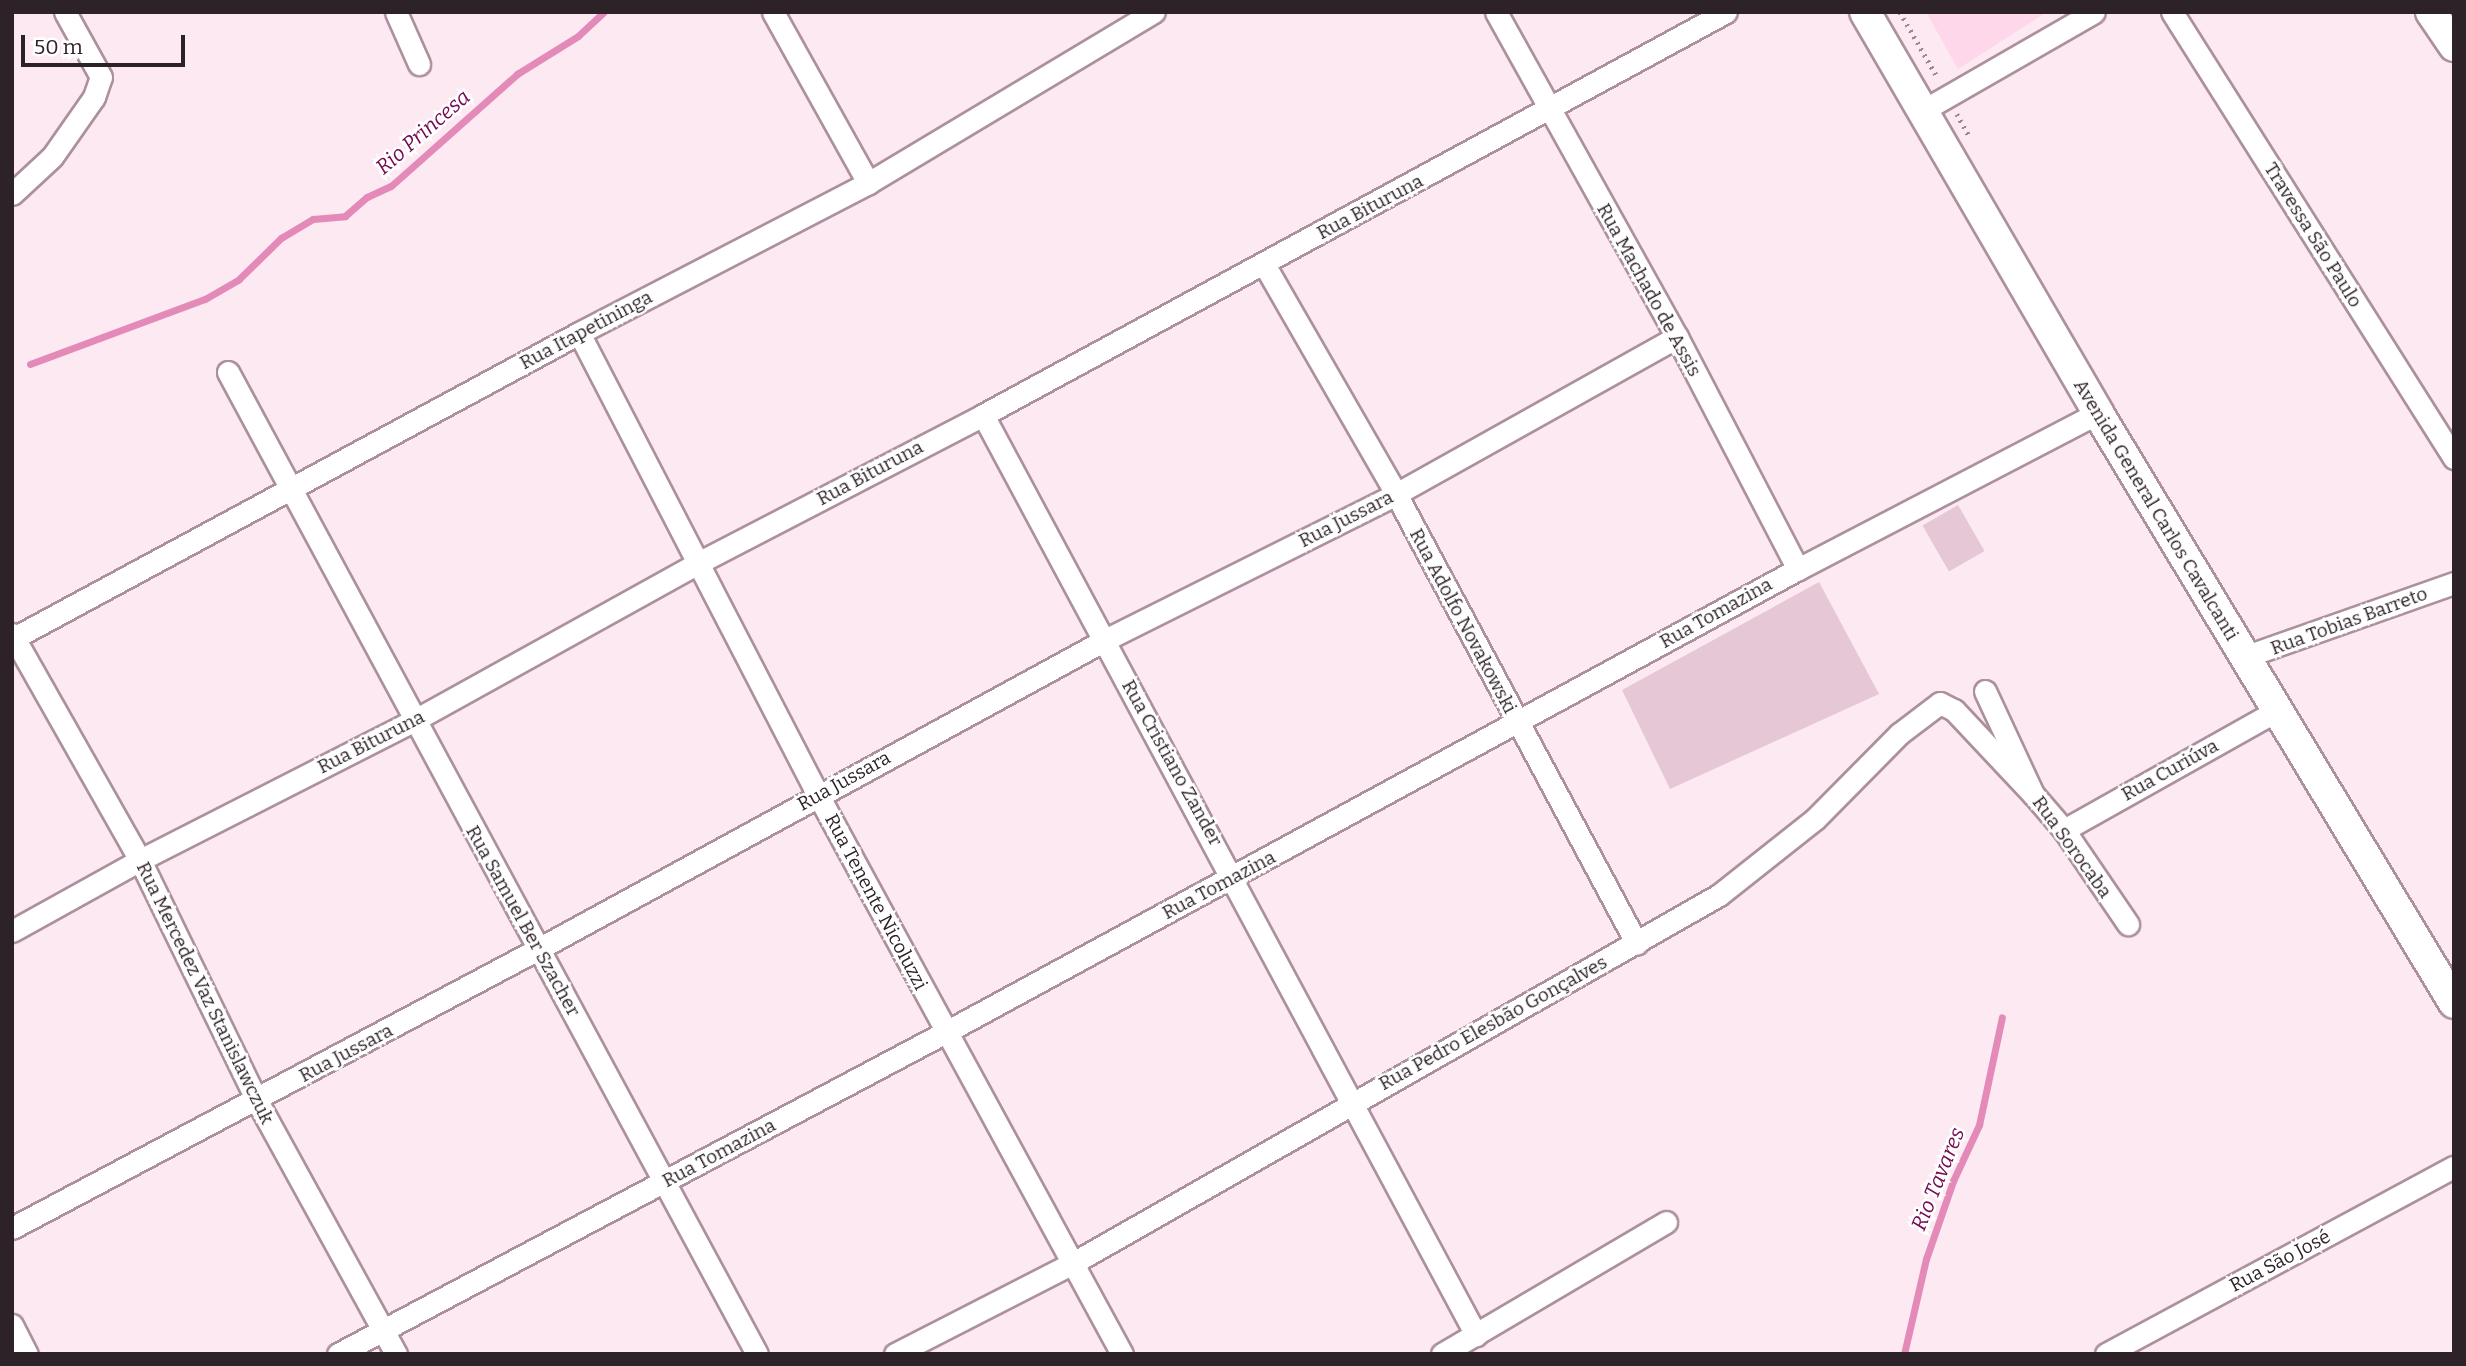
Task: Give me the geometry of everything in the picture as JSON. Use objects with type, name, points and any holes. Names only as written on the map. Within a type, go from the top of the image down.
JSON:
[{"type":"main road","name":"Avenida General Carlos Cavalcanti","points":[[1865,12],[2098,413],[2454,1003]]},
{"type":"main road","points":[[2431,12],[2454,46]]},
{"type":"street","points":[[396,12],[419,64]]},
{"type":"street","points":[[773,12],[869,183]]},
{"type":"street","name":"Rua Itapetininga","points":[[13,637],[579,333],[869,183],[1154,12]]},
{"type":"street","name":"Rua Machado de Assis","points":[[1496,12],[1548,111],[1677,337],[1798,569]]},
{"type":"street","name":"Rua Bituruna","points":[[12,931],[140,860],[413,721],[696,564],[983,415],[1548,111],[1726,12]]},
{"type":"street","points":[[1922,111],[2094,12]]},
{"type":"street","name":"Travessa São Paulo","points":[[2172,12],[2454,458]]},
{"type":"street","points":[[12,194],[52,157],[94,97],[101,77],[74,16]]},
{"type":"street","name":"Rua Adolfo Novakowski","points":[[1264,264],[1396,494],[1637,944]]},
{"type":"street","name":"Rua Tenente Nicoluzzi","points":[[579,333],[696,564],[818,795],[1122,1354]]},
{"type":"street","name":"Rua Jussara","points":[[12,1228],[257,1101],[1104,640],[1396,494],[1677,337]]},
{"type":"street","name":"Rua Samuel Ber Szacher","points":[[228,372],[293,487],[413,721],[540,948],[663,1183],[757,1354]]},
{"type":"street","name":"Rua Tomazina","points":[[338,1354],[946,1032],[1798,569],[2098,413]]},
{"type":"street","name":"Rua Cristiano Zander","points":[[983,415],[1234,877],[1349,1103],[1476,1335]]},
{"type":"street","name":"Rua Tobias Barreto","points":[[2244,657],[2454,583]]},
{"type":"street","name":"Rua Mercedez Vaz Stanislawczuk","points":[[13,637],[140,860],[257,1101],[396,1354]]},
{"type":"street","name":"Rua Sorocaba","points":[[1985,691],[2033,794],[2064,830],[2128,924]]},
{"type":"street","name":"Rua Pedro Elesbão Gonçalves","points":[[895,1354],[1073,1263],[1349,1103],[1637,944],[1719,895],[1815,819],[1899,734],[1940,704],[1954,710],[2033,794]]},
{"type":"street","name":"Rua Curiúva","points":[[2064,830],[2276,711]]},
{"type":"street","name":"Rua São José","points":[[2106,1354],[2454,1167]]},
{"type":"street","points":[[1442,1354],[1666,1222]]},
{"type":"street","points":[[12,1325],[27,1354]]},
{"type":"shaded area","points":[[1926,12],[2047,12],[1958,69]]},
{"type":"building","points":[[1958,505],[1984,551],[1949,571],[1922,526]]},
{"type":"building","points":[[1819,582],[1879,694],[1670,789],[1622,690]]},
{"type":"waterway","name":"Rio Princesa","points":[[30,364],[205,299],[239,279],[281,238],[313,219],[345,216],[367,197],[391,186],[517,74],[578,36],[604,12]]},
{"type":"waterway","name":"Rio Tavares","points":[[1904,1354],[1926,1259],[1953,1181],[1979,1125],[2002,1017]]}]
